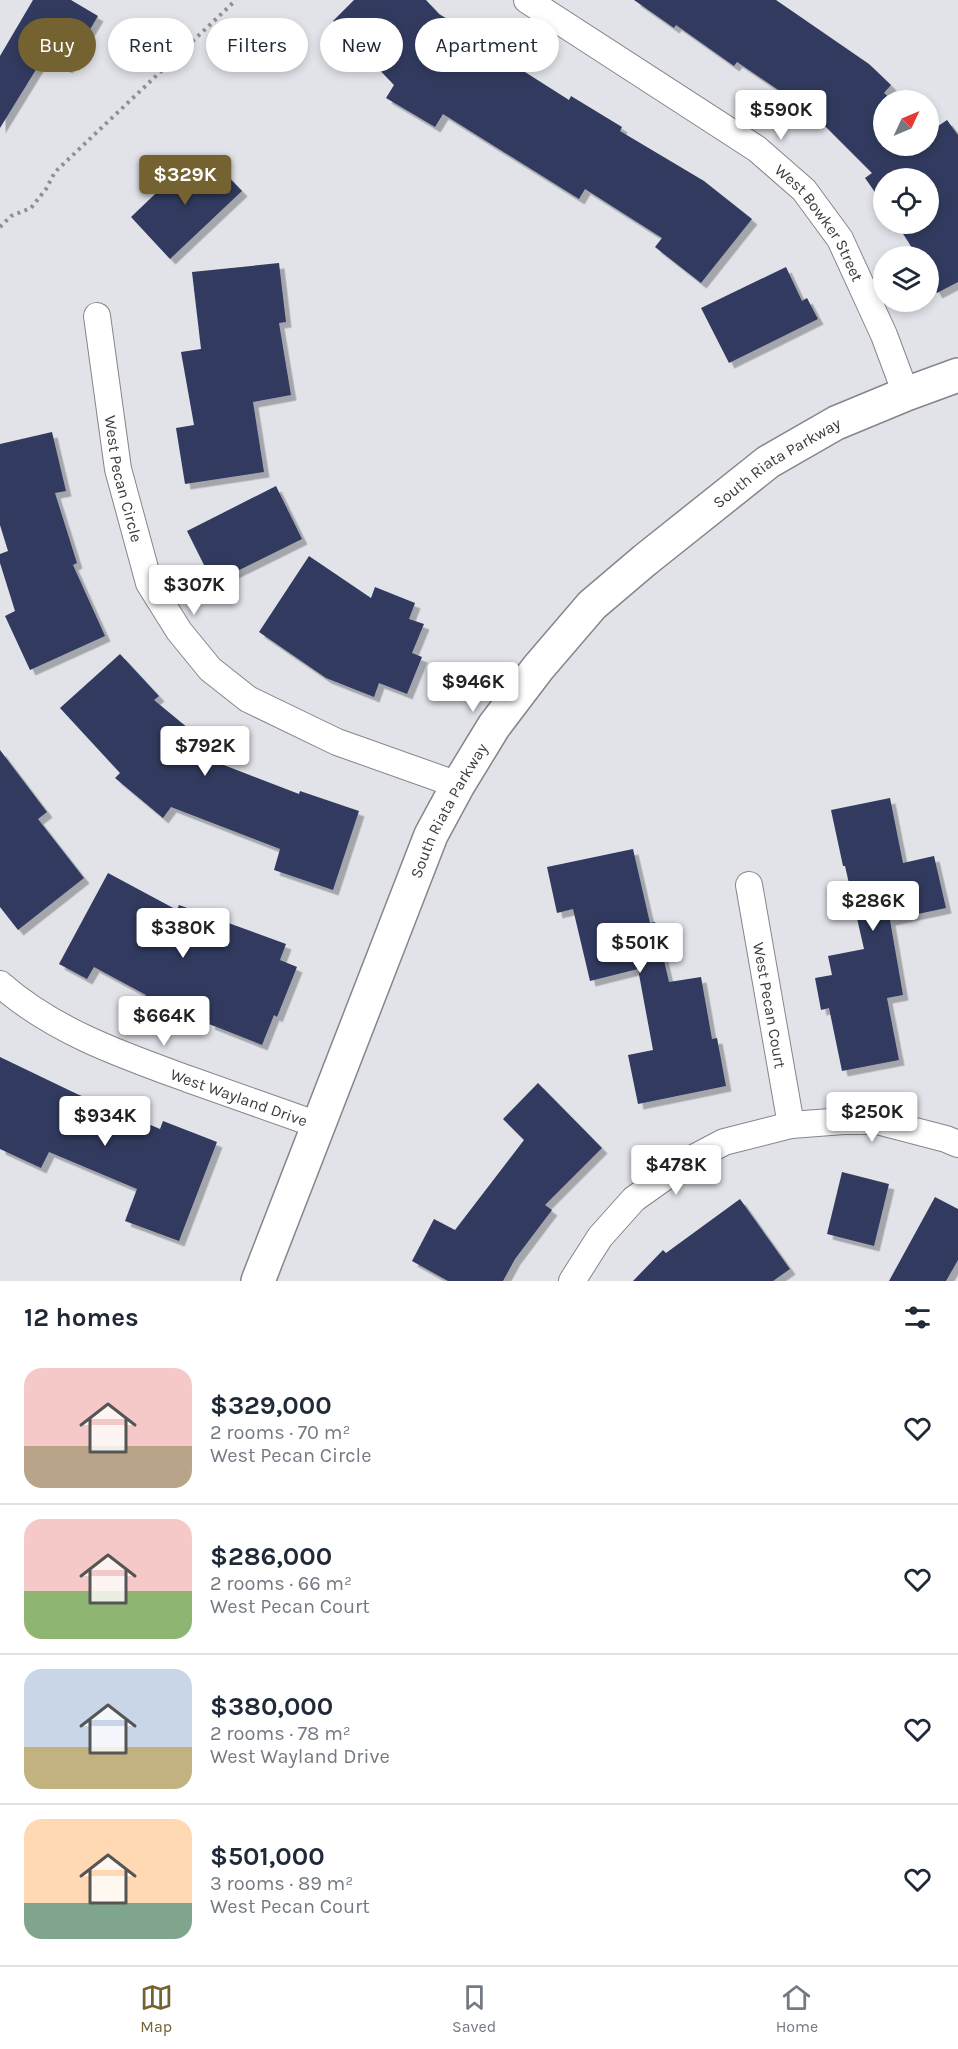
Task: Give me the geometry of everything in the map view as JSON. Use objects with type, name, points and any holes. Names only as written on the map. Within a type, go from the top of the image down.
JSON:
[{"type":"street","name":"West Bowker Street","points":[[527,0],[757,149],[804,190],[840,239],[884,335],[906,394]]},
{"type":"street","name":"West Pecan Circle","points":[[97,316],[118,469],[149,583],[178,631],[210,669],[248,699],[337,742],[458,785]]},
{"type":"street","name":"South Riata Parkway","points":[[258,1281],[431,835],[494,726],[538,668],[592,605],[768,462],[836,423],[958,375]]},
{"type":"street","name":"West Pecan Court","points":[[749,885],[791,1125]]},
{"type":"street","name":"West Wayland Drive","points":[[0,984],[16,998],[80,1037],[126,1057],[318,1125]]},
{"type":"street","points":[[572,1281],[600,1237],[634,1199],[686,1162],[724,1142],[791,1125],[877,1121],[958,1144]]},
{"type":"path","points":[[0,227],[11,216],[31,208],[46,189],[55,172],[236,0]]},
{"type":"building","points":[[33,0],[71,0],[98,16],[96,19],[22,18]]},
{"type":"building","points":[[354,0],[426,0],[446,18],[415,18],[415,72],[525,72],[569,100],[571,96],[622,127],[620,131],[704,181],[752,219],[701,283],[655,247],[662,238],[585,189],[579,199],[443,114],[435,127],[386,98],[394,85],[382,72],[403,72],[403,18],[336,18]]},
{"type":"building","points":[[634,0],[776,0],[869,64],[891,85],[887,90],[873,90],[873,156],[939,156],[939,125],[947,120],[958,135],[958,282],[939,292],[939,246],[911,246],[903,234],[939,234],[939,168],[873,168],[873,189],[865,178],[872,173],[811,112],[737,62],[734,66],[676,25],[674,28]]},
{"type":"building","points":[[18,25],[18,72],[35,72],[0,128],[0,56]]},
{"type":"building","points":[[196,155],[213,174],[219,167],[242,191],[170,259],[131,217]]},
{"type":"building","points":[[279,263],[286,322],[279,323],[291,395],[253,402],[264,472],[185,484],[176,428],[194,425],[181,352],[201,349],[192,272]]},
{"type":"building","points":[[786,267],[802,301],[807,298],[818,319],[729,363],[701,308]]},
{"type":"building","points":[[52,432],[66,491],[55,493],[77,563],[73,565],[105,636],[30,670],[5,616],[15,611],[0,563],[0,554],[8,551],[0,525],[0,444]]},
{"type":"building","points":[[276,486],[302,539],[213,583],[187,531]]},
{"type":"building","points":[[309,556],[371,598],[375,587],[415,603],[409,619],[424,624],[412,653],[422,657],[407,694],[379,683],[374,697],[326,678],[259,632]]},
{"type":"building","points":[[120,654],[159,696],[154,700],[217,752],[211,760],[299,794],[300,791],[359,811],[333,890],[274,870],[280,849],[171,807],[163,818],[115,778],[120,773],[60,708]]},
{"type":"building","points":[[0,750],[47,812],[38,819],[84,878],[18,930],[0,907]]},
{"type":"building","points":[[890,798],[903,863],[934,856],[946,908],[890,920],[903,995],[887,998],[899,1060],[842,1071],[829,1008],[821,1010],[815,978],[832,975],[828,956],[864,949],[831,810]]},
{"type":"building","points":[[633,849],[650,923],[655,922],[669,982],[701,977],[712,1039],[717,1038],[726,1086],[638,1104],[628,1055],[653,1050],[638,969],[590,981],[573,909],[557,913],[547,867]]},
{"type":"building","points":[[108,873],[177,910],[179,905],[286,944],[280,960],[297,967],[277,1017],[274,1015],[262,1045],[209,1024],[210,1021],[145,996],[94,967],[87,979],[59,964]]},
{"type":"building","points":[[0,1057],[77,1094],[160,1129],[163,1121],[217,1142],[179,1241],[125,1221],[137,1189],[49,1152],[41,1168],[0,1149]]},
{"type":"building","points":[[538,1083],[602,1148],[545,1205],[552,1210],[515,1259],[503,1281],[448,1281],[412,1261],[434,1219],[455,1230],[524,1140],[503,1119]]},
{"type":"building","points":[[842,1172],[889,1184],[874,1246],[827,1234]]},
{"type":"building","points":[[935,1197],[958,1209],[958,1260],[946,1281],[889,1281]]},
{"type":"building","points":[[740,1199],[790,1269],[773,1281],[633,1281],[663,1250],[666,1253]]}]
